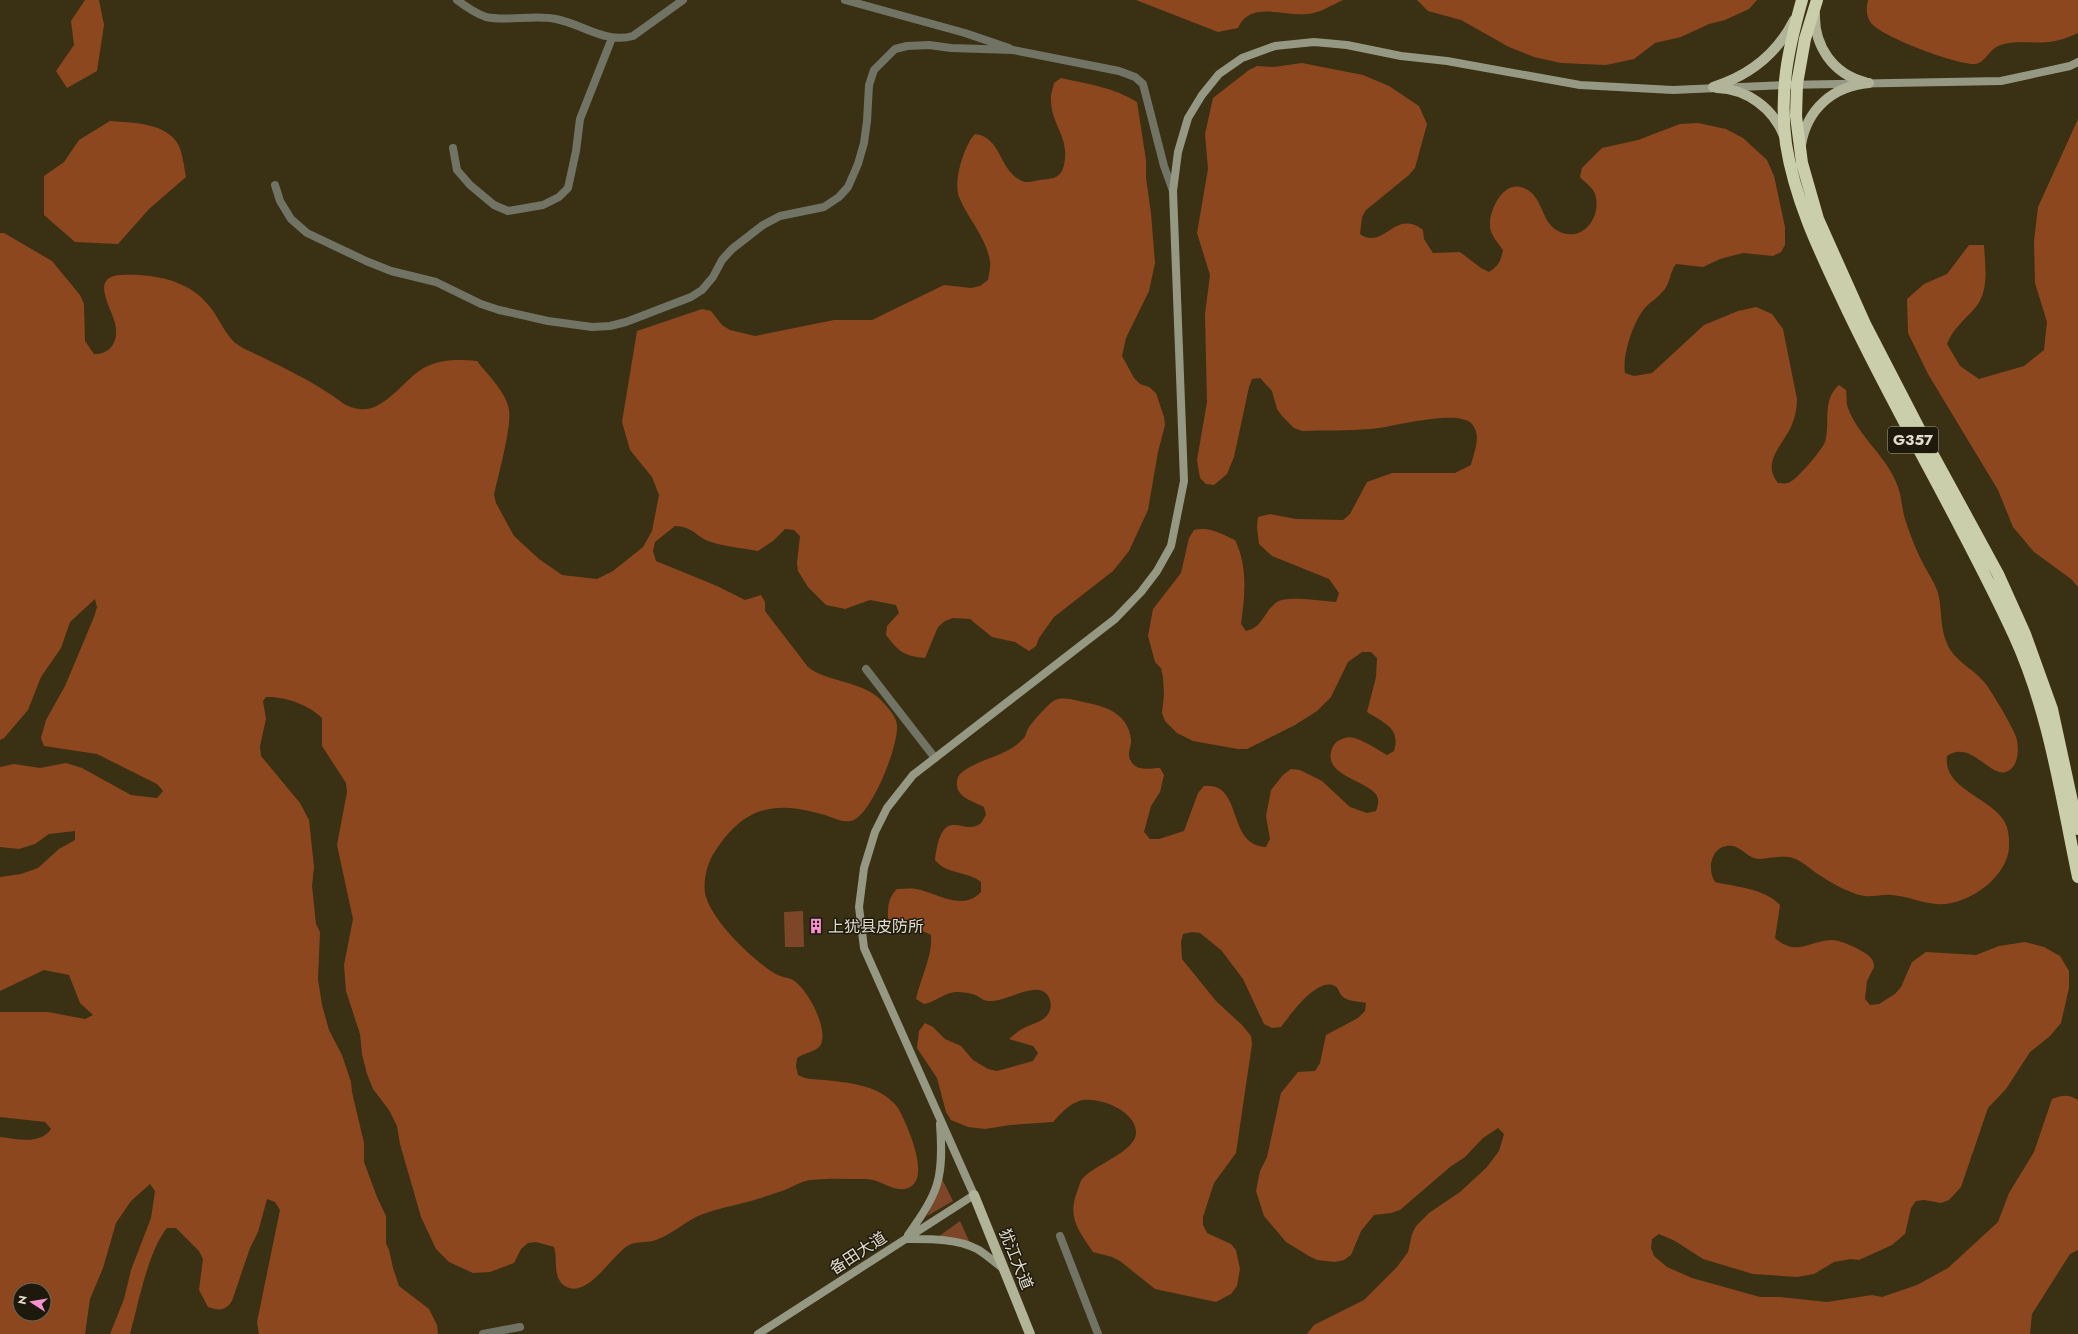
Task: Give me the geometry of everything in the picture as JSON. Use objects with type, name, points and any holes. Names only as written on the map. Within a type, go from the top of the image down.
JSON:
[{"type":"highway","name":"G357","points":[[1802,0],[1792,36],[1783,85],[1786,144],[1808,225],[1856,328],[1987,579],[2015,638],[2042,712],[2078,877]]},
{"type":"highway","name":"G357","points":[[1817,0],[1805,39],[1796,84],[1796,116],[1802,163],[1818,219],[1865,324],[1926,442],[1998,574],[2025,634],[2052,709],[2078,828]]},
{"type":"main road","points":[[1713,87],[1737,78],[1769,55],[1791,26],[1802,0]]},
{"type":"main road","points":[[1817,0],[1815,13],[1816,30],[1825,54],[1844,73],[1869,83]]},
{"type":"main road","points":[[974,1195],[864,948],[859,908],[864,868],[874,832],[887,808],[913,775],[1115,619],[1142,592],[1157,572],[1171,546],[1184,481],[1173,191],[1178,152],[1188,118],[1202,95],[1219,74],[1242,58],[1275,46],[1314,42],[1347,45],[1401,56],[1447,61],[1580,85],[1673,90],[1796,84],[2001,81],[2070,66],[2078,62]]},
{"type":"main road","points":[[1802,163],[1801,145],[1805,128],[1819,105],[1842,89],[1869,83]]},
{"type":"main road","points":[[1713,87],[1738,91],[1760,104],[1777,122],[1786,144]]},
{"type":"main road","points":[[905,1239],[924,1214],[935,1194],[940,1174],[942,1149],[939,1116]]},
{"type":"main road","name":"备田大道","points":[[758,1334],[974,1195]]},
{"type":"main road","name":"犹江大道","points":[[974,1195],[1030,1334]]},
{"type":"main road","points":[[905,1239],[933,1239],[956,1243],[976,1249],[1004,1269]]},
{"type":"street","points":[[457,0],[484,16],[495,18],[547,17],[558,19],[612,38],[624,39],[633,36],[683,0]]},
{"type":"street","points":[[845,0],[965,33],[1013,50],[1119,72],[1135,77],[1143,84],[1164,166],[1173,191]]},
{"type":"street","points":[[453,148],[457,170],[470,185],[494,205],[508,211],[543,205],[559,198],[568,188],[576,151],[580,119],[612,38]]},
{"type":"street","points":[[276,185],[280,201],[290,219],[307,233],[366,261],[391,271],[436,282],[481,304],[499,310],[548,321],[592,327],[610,326],[626,322],[691,297],[706,286],[722,260],[732,249],[763,225],[780,216],[824,207],[839,197],[848,187],[864,143],[867,121],[868,85],[874,70],[895,49],[906,46],[929,45],[951,48],[1013,50]]},
{"type":"street","points":[[866,669],[935,758]]},
{"type":"street","points":[[1060,1236],[1098,1334]]},
{"type":"street","points":[[483,1334],[520,1327]]},
{"type":"shaded area","points":[[85,0],[99,0],[104,25],[97,71],[67,88],[56,71],[74,45],[71,21]]},
{"type":"shaded area","points":[[1136,0],[1343,0],[1308,14],[1259,12],[1251,14],[1244,19],[1238,28],[1218,32]]},
{"type":"shaded area","points":[[1417,0],[1757,0],[1749,9],[1725,20],[1709,24],[1681,37],[1655,43],[1634,59],[1606,65],[1561,63],[1534,57],[1509,47],[1461,20],[1428,11]]},
{"type":"shaded area","points":[[1868,0],[2078,0],[2078,33],[2064,39],[2053,41],[2001,45],[1993,49],[1979,63],[1966,63],[1920,49],[1878,29],[1868,18]]},
{"type":"shaded area","points":[[1302,63],[1363,75],[1389,86],[1419,106],[1427,124],[1415,168],[1409,175],[1366,210],[1362,217],[1360,234],[1368,238],[1376,237],[1397,226],[1405,224],[1413,225],[1423,230],[1424,239],[1433,253],[1460,252],[1481,268],[1489,272],[1499,262],[1503,250],[1490,229],[1490,220],[1494,206],[1502,194],[1508,189],[1514,187],[1520,187],[1528,190],[1538,200],[1547,221],[1558,231],[1566,234],[1581,232],[1592,221],[1596,206],[1594,191],[1580,177],[1582,168],[1602,148],[1638,140],[1680,124],[1698,123],[1726,129],[1743,138],[1767,160],[1774,176],[1785,227],[1785,245],[1781,252],[1773,256],[1743,253],[1720,259],[1703,267],[1676,264],[1672,270],[1665,289],[1644,309],[1636,322],[1629,340],[1625,357],[1625,373],[1634,376],[1652,373],[1704,325],[1738,311],[1756,307],[1772,314],[1783,329],[1797,399],[1796,413],[1792,424],[1775,454],[1772,468],[1773,476],[1778,483],[1788,483],[1797,477],[1808,465],[1825,442],[1827,435],[1828,405],[1833,391],[1839,385],[1846,390],[1847,406],[1853,419],[1888,466],[1898,487],[1910,534],[1920,558],[1938,593],[1944,635],[1949,648],[1958,659],[1979,677],[1991,692],[2015,733],[2018,745],[2018,754],[2014,766],[2004,772],[1997,771],[1974,756],[1965,753],[1956,752],[1947,756],[1948,768],[1953,778],[2001,817],[2007,827],[2009,838],[2008,854],[2003,866],[1995,877],[1974,894],[1961,900],[1948,904],[1936,904],[1898,896],[1870,896],[1856,894],[1834,884],[1800,861],[1793,858],[1781,857],[1756,859],[1733,846],[1720,848],[1716,852],[1711,864],[1712,876],[1715,882],[1758,892],[1773,899],[1780,905],[1775,938],[1783,944],[1796,947],[1835,940],[1852,946],[1868,955],[1874,963],[1874,967],[1867,981],[1865,999],[1870,1005],[1879,1004],[1895,994],[1901,987],[1912,962],[1926,952],[1976,955],[1999,946],[2025,942],[2044,947],[2060,956],[2069,971],[2069,988],[2061,1023],[2050,1036],[2030,1052],[2006,1089],[1988,1108],[1961,1187],[1949,1200],[1941,1203],[1924,1200],[1916,1201],[1911,1208],[1905,1234],[1892,1245],[1859,1260],[1851,1259],[1834,1262],[1814,1274],[1797,1277],[1753,1274],[1703,1259],[1675,1241],[1659,1234],[1652,1239],[1651,1248],[1654,1256],[1667,1267],[1692,1278],[1760,1297],[1780,1297],[1827,1302],[1872,1295],[1882,1297],[1917,1285],[1948,1268],[1998,1222],[2009,1193],[2034,1152],[2052,1099],[2068,1096],[2078,1100],[2078,1250],[2070,1254],[2032,1314],[2030,1334],[1307,1334],[1314,1325],[1364,1300],[1397,1267],[1408,1252],[1412,1234],[1416,1226],[1429,1213],[1460,1192],[1487,1167],[1499,1151],[1504,1134],[1498,1128],[1483,1138],[1465,1157],[1450,1167],[1400,1210],[1391,1213],[1374,1215],[1361,1231],[1351,1255],[1344,1260],[1335,1262],[1317,1260],[1286,1242],[1264,1216],[1256,1191],[1260,1171],[1267,1157],[1281,1093],[1298,1072],[1315,1071],[1320,1063],[1326,1035],[1358,1018],[1365,1011],[1366,1003],[1344,998],[1335,986],[1328,985],[1320,987],[1305,998],[1281,1027],[1272,1028],[1264,1024],[1243,979],[1221,950],[1200,933],[1192,932],[1183,934],[1181,942],[1182,959],[1216,1001],[1242,1025],[1251,1036],[1252,1044],[1236,1153],[1214,1183],[1203,1217],[1203,1225],[1207,1233],[1231,1244],[1236,1250],[1240,1269],[1237,1286],[1231,1294],[1216,1302],[1155,1289],[1120,1261],[1112,1257],[1093,1252],[1079,1231],[1073,1209],[1074,1201],[1082,1179],[1122,1152],[1134,1140],[1136,1134],[1135,1126],[1124,1112],[1096,1100],[1087,1100],[1079,1101],[1071,1105],[1053,1122],[1010,1125],[985,1129],[968,1127],[951,1120],[946,1112],[937,1078],[917,1048],[919,1031],[925,1023],[933,1027],[945,1039],[961,1046],[973,1060],[988,1069],[997,1071],[1033,1061],[1038,1053],[1033,1046],[1009,1039],[1020,1030],[1046,1017],[1051,1005],[1049,997],[1043,991],[1034,990],[995,1001],[985,1000],[971,994],[961,992],[953,992],[924,1004],[916,999],[930,951],[931,935],[921,930],[888,921],[891,896],[897,889],[916,889],[950,900],[966,901],[974,898],[981,892],[981,882],[970,876],[951,871],[940,865],[935,860],[938,842],[943,831],[948,826],[974,826],[981,823],[986,815],[984,807],[966,798],[959,791],[957,782],[959,775],[972,766],[1011,749],[1024,738],[1033,722],[1052,702],[1063,698],[1072,699],[1110,710],[1121,718],[1126,724],[1131,739],[1129,758],[1134,765],[1139,768],[1146,769],[1160,768],[1164,775],[1160,792],[1151,806],[1144,832],[1150,839],[1159,839],[1184,831],[1198,793],[1204,786],[1217,787],[1225,794],[1231,803],[1239,826],[1245,836],[1253,844],[1266,847],[1270,839],[1266,816],[1271,790],[1283,775],[1291,769],[1300,770],[1322,781],[1350,807],[1367,813],[1376,811],[1378,804],[1377,795],[1369,788],[1340,772],[1331,760],[1331,752],[1334,745],[1340,740],[1350,737],[1360,740],[1387,755],[1394,751],[1396,743],[1393,731],[1385,723],[1367,712],[1376,677],[1377,658],[1371,652],[1362,652],[1348,662],[1331,697],[1317,711],[1295,725],[1247,749],[1238,749],[1193,741],[1177,733],[1165,721],[1162,713],[1164,695],[1163,677],[1161,668],[1155,662],[1148,636],[1153,609],[1181,573],[1189,538],[1194,530],[1210,530],[1235,540],[1244,571],[1244,602],[1241,624],[1246,631],[1252,629],[1260,623],[1277,602],[1282,600],[1297,599],[1336,602],[1339,593],[1329,579],[1272,556],[1259,544],[1257,527],[1258,517],[1270,514],[1296,519],[1343,520],[1350,514],[1367,482],[1392,473],[1455,473],[1471,465],[1477,439],[1475,429],[1472,424],[1464,420],[1439,418],[1370,429],[1302,431],[1294,428],[1282,416],[1277,409],[1272,391],[1260,378],[1252,379],[1249,387],[1234,457],[1227,474],[1214,485],[1206,484],[1200,478],[1197,460],[1207,402],[1205,314],[1210,275],[1197,233],[1208,169],[1205,134],[1213,98],[1249,70],[1257,66],[1274,67]]},
{"type":"shaded area","points":[[1061,78],[1110,89],[1137,102],[1146,160],[1146,178],[1151,213],[1155,263],[1149,291],[1126,338],[1122,356],[1134,378],[1140,384],[1149,387],[1156,393],[1164,417],[1165,425],[1158,452],[1148,510],[1129,551],[1113,571],[1054,617],[1039,638],[1036,646],[1029,651],[1015,642],[992,637],[970,619],[953,618],[945,621],[938,627],[925,658],[912,656],[902,652],[886,635],[887,626],[899,613],[896,605],[870,600],[845,609],[826,605],[808,587],[798,571],[797,563],[800,536],[794,530],[785,529],[773,541],[758,551],[717,544],[701,538],[687,528],[675,526],[655,542],[653,551],[656,561],[717,586],[745,600],[761,595],[765,602],[765,611],[808,667],[824,676],[865,689],[887,706],[896,721],[896,738],[883,778],[869,804],[861,814],[854,820],[847,821],[807,810],[775,808],[749,816],[725,837],[711,857],[707,868],[705,892],[710,907],[725,929],[735,940],[765,967],[776,974],[793,980],[799,984],[816,1010],[820,1020],[822,1039],[818,1048],[797,1058],[796,1066],[798,1075],[808,1079],[863,1086],[877,1091],[893,1102],[902,1115],[915,1149],[918,1161],[916,1181],[910,1187],[905,1189],[894,1188],[877,1181],[866,1179],[824,1179],[803,1182],[785,1190],[696,1217],[656,1240],[629,1245],[622,1250],[591,1282],[574,1289],[565,1286],[558,1278],[554,1247],[536,1242],[528,1243],[521,1249],[514,1263],[490,1272],[473,1273],[449,1262],[436,1249],[421,1217],[400,1144],[397,1126],[389,1110],[373,1089],[367,1074],[362,1054],[360,1034],[346,991],[344,965],[353,919],[337,845],[347,792],[346,783],[322,746],[322,718],[304,705],[296,702],[281,698],[266,697],[263,701],[266,719],[260,746],[261,756],[300,803],[309,820],[314,867],[312,886],[316,924],[320,932],[318,979],[322,1005],[329,1030],[342,1055],[351,1082],[364,1143],[364,1162],[386,1216],[386,1243],[399,1286],[429,1309],[437,1325],[438,1334],[259,1334],[257,1322],[280,1210],[275,1202],[267,1199],[258,1232],[250,1248],[232,1301],[227,1307],[215,1309],[208,1307],[199,1290],[203,1259],[199,1251],[176,1228],[167,1228],[154,1250],[149,1264],[130,1334],[110,1334],[124,1299],[131,1270],[151,1218],[155,1191],[150,1184],[131,1201],[116,1223],[103,1268],[90,1299],[85,1334],[0,1334],[0,1137],[21,1140],[35,1139],[46,1134],[51,1129],[45,1122],[0,1117],[0,1012],[48,1012],[85,1019],[93,1015],[80,1003],[69,975],[44,970],[0,991],[0,877],[21,874],[38,868],[59,849],[75,840],[75,831],[49,834],[35,844],[19,849],[0,847],[0,767],[14,764],[40,768],[66,763],[82,768],[131,795],[157,798],[163,791],[157,784],[97,754],[44,746],[41,738],[46,720],[65,686],[94,617],[97,607],[95,599],[70,622],[61,648],[41,677],[28,710],[4,738],[0,740],[0,233],[4,233],[52,261],[80,295],[84,304],[85,341],[94,354],[105,352],[110,349],[116,335],[115,323],[105,294],[104,287],[106,281],[111,277],[120,275],[145,275],[170,280],[192,290],[210,307],[227,334],[234,342],[244,349],[306,379],[351,407],[368,409],[384,402],[419,371],[432,364],[454,360],[477,361],[501,390],[509,410],[507,439],[494,495],[496,503],[514,536],[539,559],[562,575],[597,579],[613,571],[643,547],[652,531],[659,495],[652,477],[630,450],[622,422],[637,331],[702,309],[711,311],[722,325],[730,330],[755,336],[834,320],[872,320],[944,285],[971,288],[980,286],[988,280],[990,261],[985,244],[959,197],[957,182],[967,146],[975,134],[984,136],[995,147],[1013,175],[1025,182],[1053,178],[1057,176],[1063,169],[1065,147],[1054,118],[1051,96],[1054,83]]},
{"type":"shaded area","points":[[2078,119],[2078,587],[2071,579],[2034,552],[2013,527],[1998,490],[1928,374],[1908,333],[1907,299],[1924,284],[1947,274],[1969,245],[1984,245],[1986,276],[1984,291],[1978,304],[1961,322],[1950,337],[1947,344],[1960,366],[1979,379],[2024,366],[2044,350],[2047,322],[2035,283],[2034,241],[2038,207]]},
{"type":"shaded area","points":[[110,121],[137,123],[165,131],[172,137],[180,148],[186,177],[149,209],[118,244],[75,242],[44,215],[44,176],[64,162],[79,140]]},
{"type":"shaded area","points":[[803,911],[804,947],[785,947],[784,912]]},
{"type":"shaded area","points":[[942,1179],[953,1201],[927,1216],[936,1197]]},
{"type":"shaded area","points":[[960,1221],[970,1243],[938,1237]]},
{"type":"place","name":"上犹县皮防所","points":[[816,926]]}]
